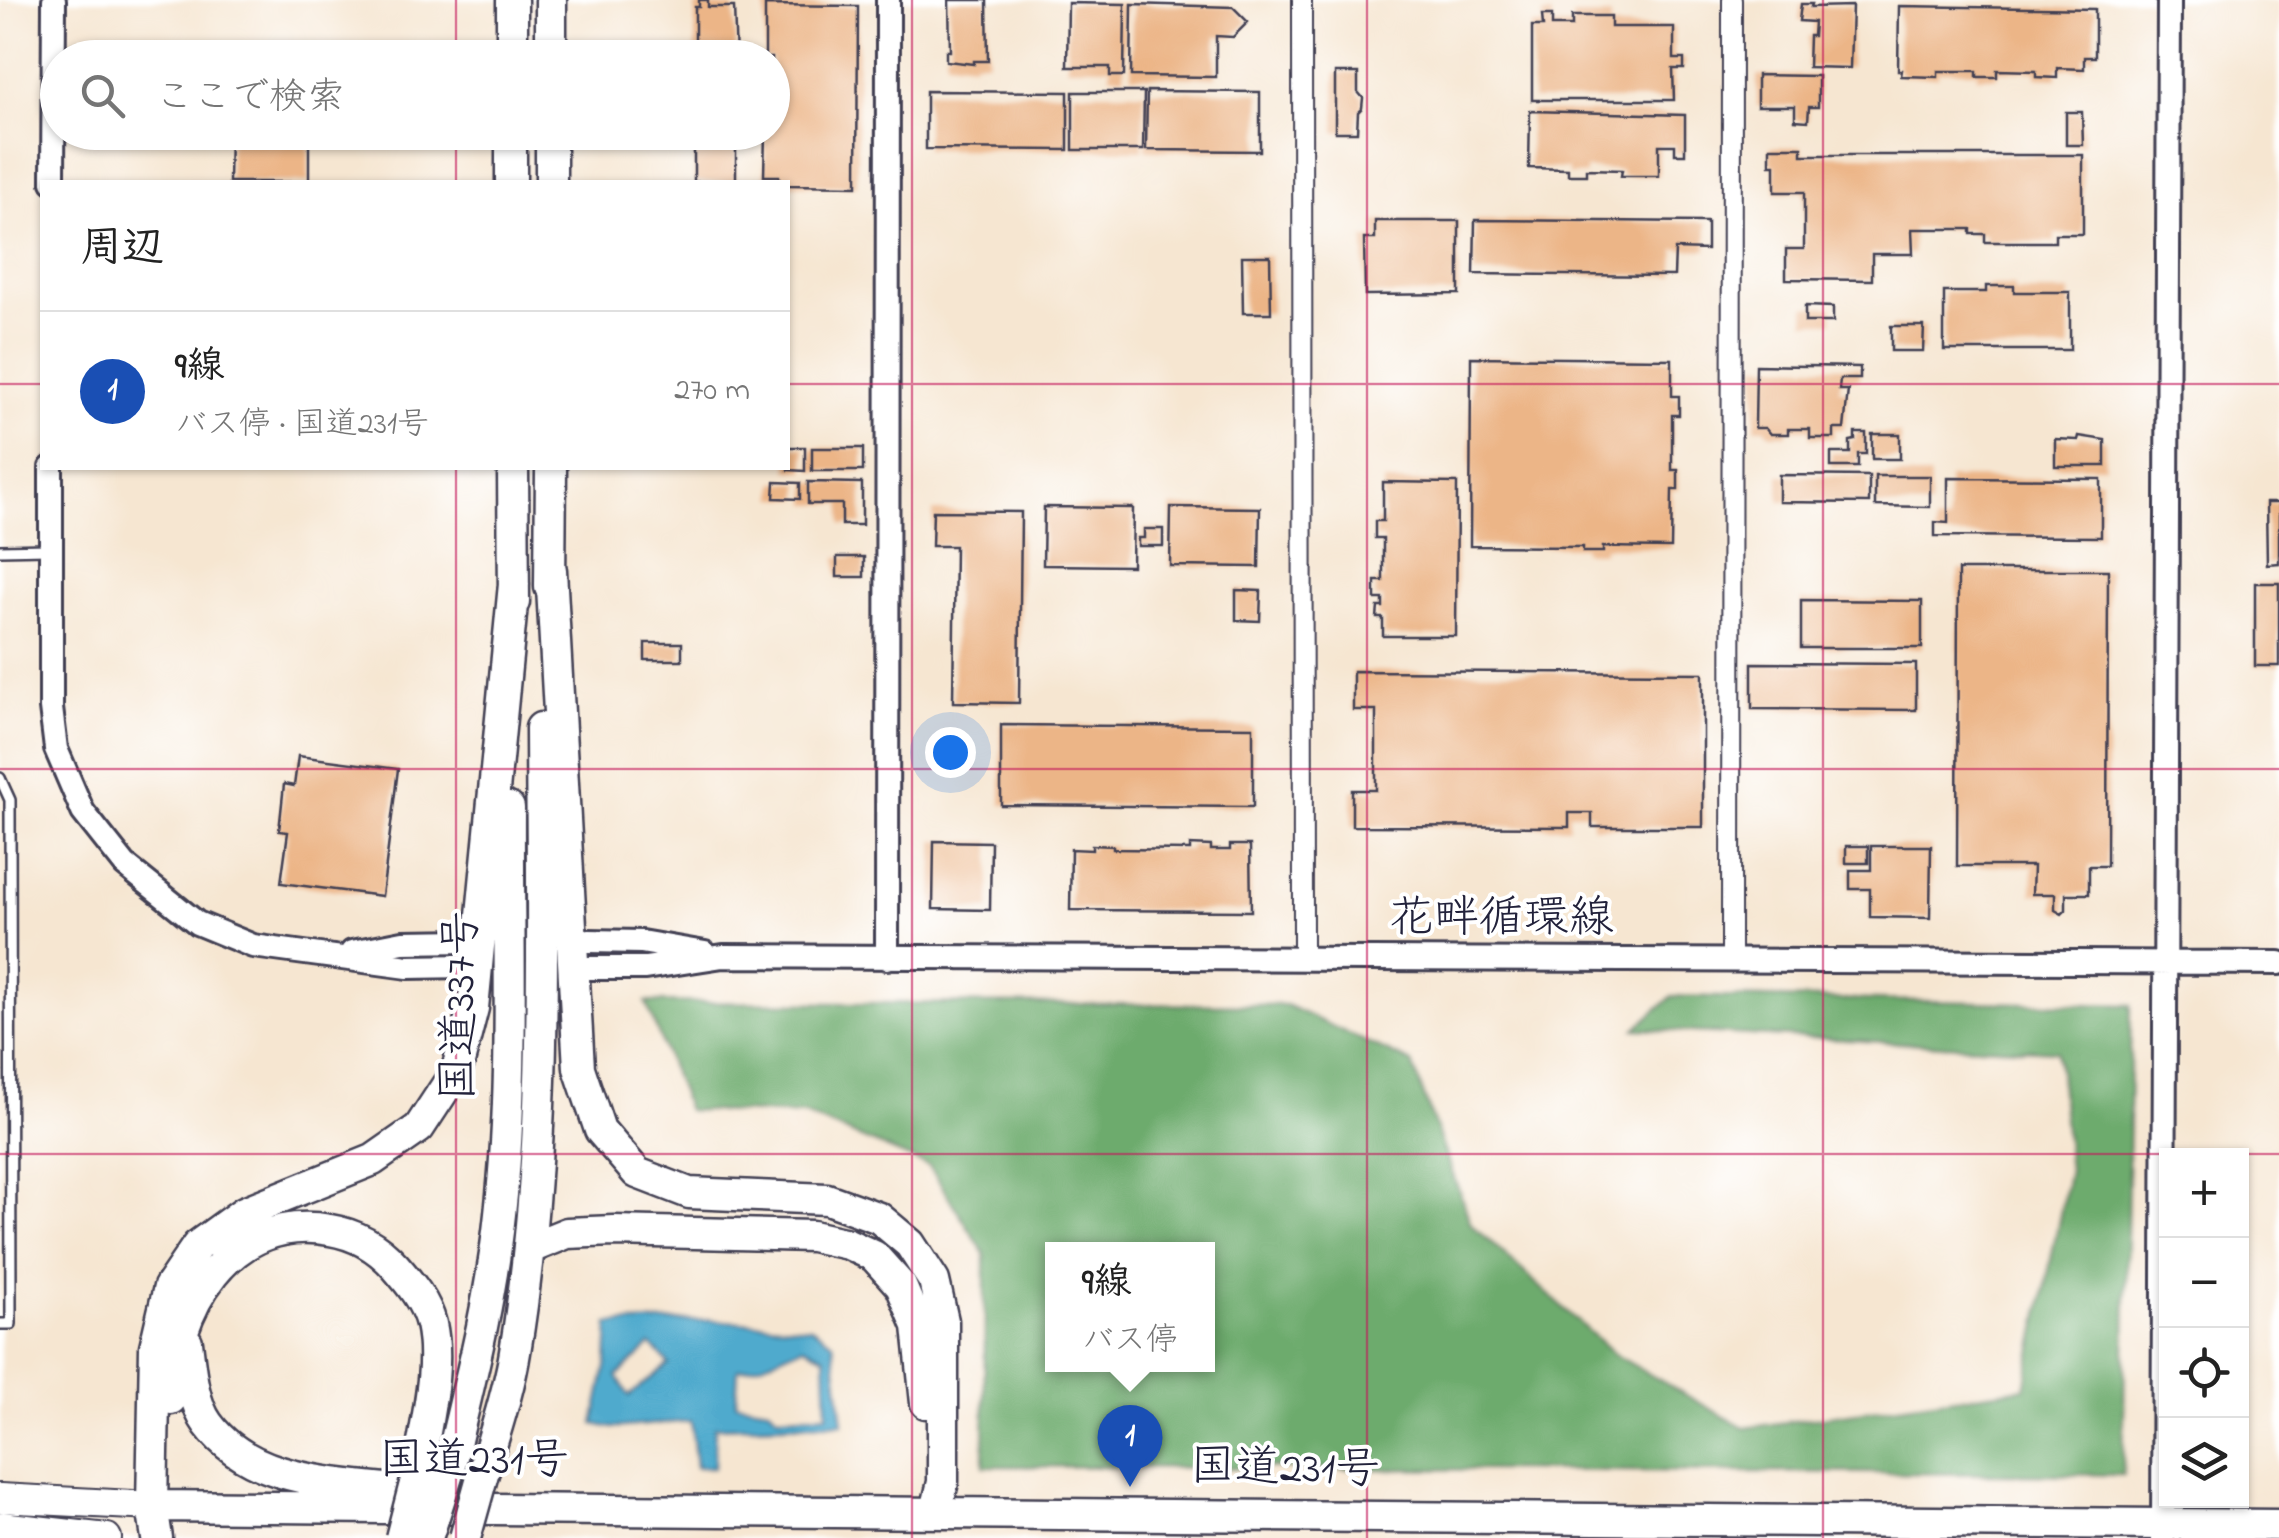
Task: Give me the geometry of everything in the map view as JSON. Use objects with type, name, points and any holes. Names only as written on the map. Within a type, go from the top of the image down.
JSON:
[{"type":"highway","points":[[512,0],[512,40]]},
{"type":"highway","points":[[551,0],[551,40]]},
{"type":"highway","points":[[511,150],[511,180]]},
{"type":"highway","points":[[551,150],[551,180]]},
{"type":"highway","name":"国道337号","points":[[428,1538],[450,1470],[482,1330],[501,1213],[508,1072],[513,470]]},
{"type":"highway","name":"国道337号","points":[[465,1538],[515,1356],[538,1181],[542,1073],[541,703],[551,570],[551,470]]},
{"type":"highway","points":[[551,570],[579,1068],[600,1130],[637,1173],[654,1180],[690,1192],[828,1199],[879,1218],[910,1244],[934,1281],[943,1322],[943,1482],[939,1524]]},
{"type":"highway","points":[[161,1506],[154,1347],[169,1288],[197,1246],[244,1212],[373,1160],[419,1128],[457,1070],[473,1008],[514,584]]},
{"type":"highway","points":[[158,1538],[172,1372],[185,1319],[224,1260],[264,1236],[307,1226],[346,1233],[383,1252],[413,1287],[431,1322],[433,1362],[419,1468],[401,1538]]},
{"type":"highway","points":[[530,1248],[567,1233],[719,1232],[812,1236],[848,1244],[874,1256],[900,1286],[918,1326],[929,1484],[939,1524]]},
{"type":"highway","points":[[185,1319],[190,1372],[206,1423],[233,1449],[265,1470],[525,1508]]},
{"type":"highway","name":"国道231号","points":[[161,1506],[525,1508],[939,1524],[2163,1531],[2279,1524]]},
{"type":"main road","points":[[0,1498],[161,1506]]},
{"type":"main road","points":[[0,1526],[107,1538]]},
{"type":"street","points":[[54,0],[54,40]]},
{"type":"street","points":[[886,958],[888,0]]},
{"type":"street","points":[[1302,0],[1303,959]]},
{"type":"street","points":[[1732,0],[1732,961]]},
{"type":"street","points":[[2163,1531],[2169,0]]},
{"type":"street","points":[[53,150],[53,180]]},
{"type":"street","points":[[51,470],[50,708],[56,749],[83,812],[125,866],[197,923],[253,946],[408,967],[466,966]]},
{"type":"street","points":[[328,956],[403,942],[468,941]]},
{"type":"street","name":"花畔循環線","points":[[589,941],[641,942],[724,956],[2279,963]]},
{"type":"street","name":"花畔循環線","points":[[588,968],[645,968],[724,956]]},
{"type":"lane","points":[[0,550],[50,549]]},
{"type":"lane","points":[[0,778],[10,800],[11,1110],[11,1324],[0,1324]]},
{"type":"green space","points":[[1672,996],[2131,1005],[2123,1475],[984,1466],[985,1254],[929,1166],[805,1115],[687,1110],[646,1002],[1286,1005],[1412,1063],[1471,1224],[1614,1354],[1744,1428],[2025,1388],[2069,1170],[2057,1051],[1635,1029]]},
{"type":"water","points":[[710,1320],[811,1327],[833,1342],[843,1423],[715,1427],[714,1467],[696,1467],[691,1421],[613,1428],[594,1424],[607,1362],[609,1324]],"holes":[[[651,1345],[669,1364],[629,1396],[617,1376]],[[804,1346],[825,1356],[827,1414],[778,1416],[769,1408],[736,1403],[738,1369],[765,1363]]]},
{"type":"building","points":[[699,0],[708,0],[708,7],[734,7],[735,40],[695,40],[695,7],[699,7]]},
{"type":"building","points":[[949,0],[987,0],[988,61],[946,61],[946,51],[950,51]]},
{"type":"building","points":[[1068,3],[1125,4],[1124,76],[1110,76],[1110,67],[1067,67]]},
{"type":"building","points":[[1132,4],[1233,7],[1248,22],[1233,37],[1216,36],[1216,77],[1131,76]]},
{"type":"building","points":[[1801,4],[1852,6],[1850,68],[1808,67],[1809,36],[1813,36],[1814,22],[1799,21]]},
{"type":"building","points":[[765,5],[858,6],[857,186],[790,185],[790,180],[779,180],[779,176],[764,176],[765,150],[790,150],[790,40],[765,40]]},
{"type":"building","points":[[1899,6],[2095,9],[2095,57],[2084,57],[2084,69],[2057,68],[2057,78],[2036,77],[2036,71],[1997,70],[1997,77],[1977,77],[1977,71],[1938,71],[1938,77],[1901,76]]},
{"type":"building","points":[[1542,15],[1552,15],[1552,26],[1572,26],[1572,16],[1611,16],[1611,27],[1674,27],[1674,59],[1684,59],[1684,69],[1673,69],[1674,100],[1532,100],[1532,26],[1543,26]]},
{"type":"building","points":[[1335,73],[1358,73],[1358,92],[1363,98],[1357,132],[1335,132]]},
{"type":"building","points":[[1757,75],[1818,76],[1818,107],[1809,107],[1808,121],[1795,120],[1795,106],[1757,106]]},
{"type":"building","points":[[926,91],[1068,92],[1068,150],[926,149]]},
{"type":"building","points":[[1147,91],[1260,92],[1260,151],[1146,150]]},
{"type":"building","points":[[1073,92],[1144,92],[1143,150],[1073,150]]},
{"type":"building","points":[[1530,111],[1685,115],[1685,154],[1675,154],[1675,145],[1659,145],[1659,176],[1621,176],[1622,170],[1586,169],[1586,175],[1568,175],[1568,169],[1529,168]]},
{"type":"building","points":[[2066,112],[2082,112],[2083,145],[2066,145]]},
{"type":"building","points":[[1770,147],[1802,147],[1802,155],[2083,155],[2083,234],[2055,234],[2055,242],[1985,242],[1985,234],[1971,234],[1971,229],[1912,229],[1913,254],[1872,254],[1872,280],[1786,279],[1786,249],[1804,249],[1804,192],[1775,192]]},
{"type":"building","points":[[230,150],[309,150],[309,180],[229,180]]},
{"type":"building","points":[[694,150],[736,150],[736,180],[694,180]]},
{"type":"building","points":[[1475,220],[1707,222],[1707,250],[1675,249],[1674,276],[1474,274]]},
{"type":"building","points":[[1375,221],[1459,221],[1459,294],[1365,295],[1364,239],[1375,239]]},
{"type":"building","points":[[1242,256],[1270,256],[1271,313],[1243,313]]},
{"type":"building","points":[[1986,286],[2014,286],[2014,292],[2070,292],[2070,350],[1944,350],[1944,292],[1986,292]]},
{"type":"building","points":[[1805,306],[1833,307],[1833,322],[1805,322]]},
{"type":"building","points":[[1891,326],[1924,326],[1923,351],[1891,351]]},
{"type":"building","points":[[1471,357],[1672,359],[1672,396],[1679,396],[1679,415],[1672,415],[1672,470],[1678,470],[1678,490],[1672,490],[1671,548],[1603,547],[1603,552],[1583,552],[1583,547],[1470,546]]},
{"type":"building","points":[[1756,365],[1860,367],[1860,379],[1840,379],[1839,390],[1848,390],[1844,429],[1834,429],[1834,438],[1810,438],[1810,429],[1770,434],[1765,428],[1755,428]]},
{"type":"building","points":[[1855,433],[1866,433],[1866,454],[1858,454],[1858,467],[1831,467],[1831,453],[1850,453]]},
{"type":"building","points":[[1872,434],[1900,434],[1900,459],[1872,459]]},
{"type":"building","points":[[2079,436],[2105,440],[2105,466],[2055,466],[2055,439],[2078,440]]},
{"type":"building","points":[[790,447],[805,447],[805,471],[788,470]]},
{"type":"building","points":[[812,448],[863,448],[863,471],[812,471]]},
{"type":"building","points":[[1779,475],[1869,476],[1869,503],[1779,502]]},
{"type":"building","points":[[1875,476],[1930,476],[1930,507],[1875,506]]},
{"type":"building","points":[[1948,478],[2101,479],[2101,537],[1935,536],[1935,522],[1948,523]]},
{"type":"building","points":[[775,482],[800,483],[800,499],[774,498]]},
{"type":"building","points":[[808,482],[862,483],[862,525],[842,525],[842,504],[808,504]]},
{"type":"building","points":[[1383,482],[1457,483],[1456,636],[1383,636],[1383,618],[1377,618],[1383,599],[1375,599],[1375,581],[1383,581],[1383,538],[1375,538],[1375,521],[1383,521]]},
{"type":"building","points":[[2266,503],[2279,503],[2279,563],[2267,564]]},
{"type":"building","points":[[1044,507],[1133,508],[1132,566],[1043,565]]},
{"type":"building","points":[[1171,507],[1260,508],[1259,567],[1170,566]]},
{"type":"building","points":[[933,511],[1021,512],[1019,703],[953,702],[955,546],[932,546]]},
{"type":"building","points":[[1144,529],[1163,529],[1163,546],[1138,546]]},
{"type":"building","points":[[837,557],[864,557],[864,577],[837,577]]},
{"type":"building","points":[[1958,570],[2108,570],[2107,866],[2089,866],[2089,894],[2066,894],[2066,910],[2062,914],[2055,910],[2055,894],[2032,894],[2033,866],[1957,866]]},
{"type":"building","points":[[2255,583],[2279,583],[2279,666],[2255,666]]},
{"type":"building","points":[[1236,590],[1261,591],[1260,621],[1236,620]]},
{"type":"building","points":[[1801,600],[1922,601],[1922,648],[1801,648]]},
{"type":"building","points":[[645,643],[682,643],[682,660],[645,660]]},
{"type":"building","points":[[1752,663],[1916,664],[1916,710],[1752,709]]},
{"type":"building","points":[[1353,671],[1703,673],[1703,827],[1592,827],[1592,813],[1569,813],[1569,827],[1352,826],[1352,790],[1376,790],[1376,710],[1353,710]]},
{"type":"building","points":[[1001,725],[1253,727],[1253,807],[1001,805]]},
{"type":"building","points":[[298,756],[398,769],[382,896],[281,883],[288,832],[279,831],[284,784],[294,786]]},
{"type":"building","points":[[934,841],[991,842],[990,910],[933,909]]},
{"type":"building","points":[[1092,845],[1190,850],[1190,845],[1230,850],[1230,845],[1250,845],[1251,911],[1070,910],[1071,849],[1092,850]]},
{"type":"building","points":[[1846,846],[1868,846],[1868,863],[1846,863]]},
{"type":"building","points":[[1871,846],[1931,846],[1930,918],[1870,917],[1870,889],[1850,889],[1850,870],[1871,870]]},
{"type":"place","name":"9線","points":[[1130,1487]]}]
